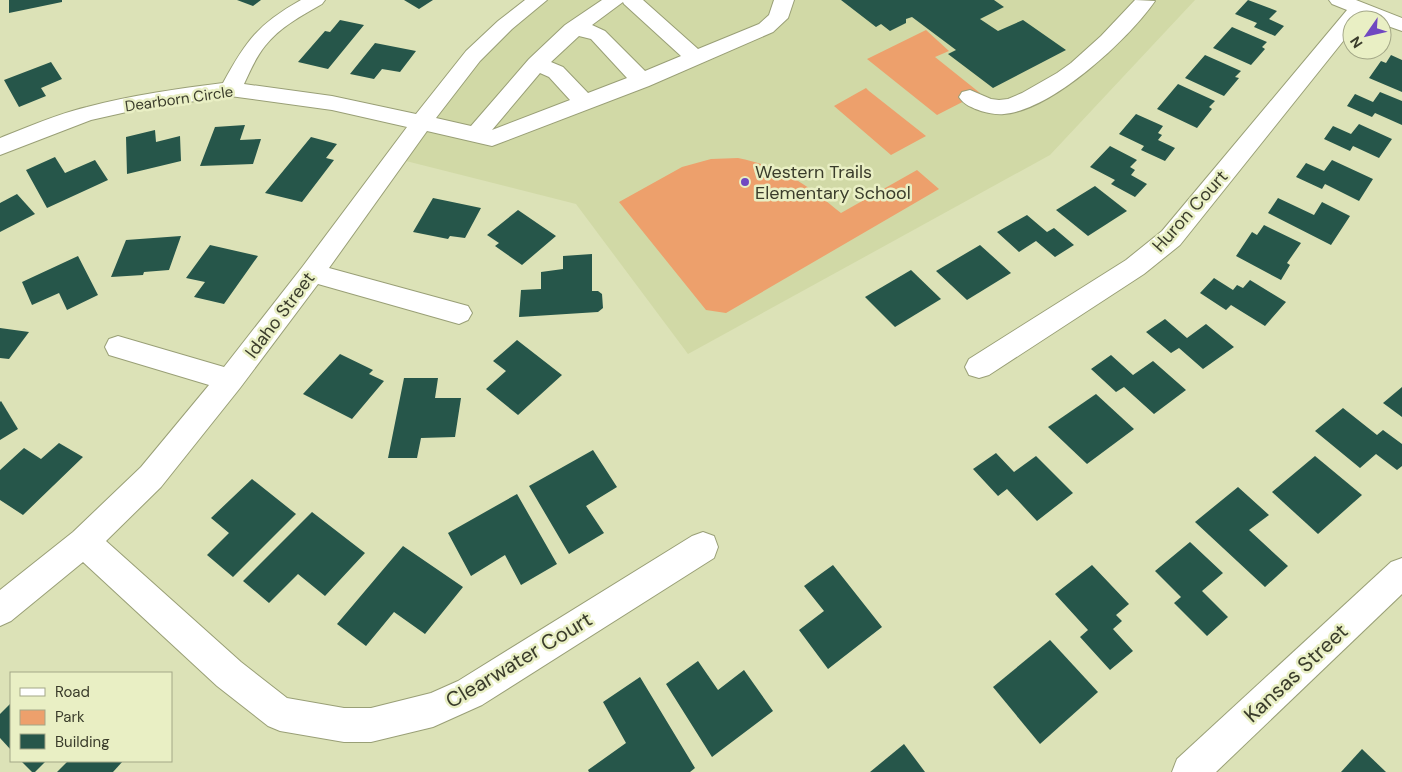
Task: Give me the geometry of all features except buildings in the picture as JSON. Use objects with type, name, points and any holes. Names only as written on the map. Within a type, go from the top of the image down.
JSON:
[{"type":"street","points":[[230,89],[257,42],[280,21],[314,0]]},
{"type":"street","name":"Idaho Street","points":[[0,610],[84,542],[151,477],[230,380],[312,273],[422,122],[473,56],[505,25],[537,0]]},
{"type":"street","points":[[474,135],[536,64],[572,29],[615,0]]},
{"type":"street","points":[[631,0],[696,58]]},
{"type":"street","name":"Dearborn Circle","points":[[0,147],[87,114],[140,102],[230,89],[332,103],[492,138],[642,81],[766,28],[778,18],[784,0]]},
{"type":"street","points":[[970,98],[989,106],[1000,108],[1032,97],[1068,76],[1081,65],[1112,36],[1145,0]]},
{"type":"street","points":[[1349,4],[1402,25]]},
{"type":"street","name":"Huron Court","points":[[979,368],[1136,267],[1161,248],[1184,223],[1349,4]]},
{"type":"street","points":[[572,29],[589,30],[598,35],[642,81]]},
{"type":"street","points":[[536,64],[556,72],[585,103]]},
{"type":"street","points":[[312,273],[459,313]]},
{"type":"street","points":[[118,347],[230,380]]},
{"type":"street","name":"Clearwater Court","points":[[84,542],[230,674],[280,714],[344,725],[362,725],[404,719],[434,710],[470,693],[703,546]]},
{"type":"street","name":"Kansas Street","points":[[1190,772],[1402,573]]},
{"type":"shaded area","name":"Western Trails Elementary School","points":[[546,0],[1195,0],[1050,155],[688,354],[576,204],[402,160],[457,83],[501,37]]},
{"type":"green space","points":[[926,30],[949,51],[935,57],[980,93],[937,115],[867,59]]},
{"type":"green space","points":[[866,88],[926,136],[891,155],[834,106]]},
{"type":"green space","points":[[738,158],[768,167],[793,178],[841,213],[917,170],[939,189],[726,313],[706,310],[619,202],[682,167],[711,159]]},
{"type":"place","name":"Western Trails Elementary School","points":[[745,182]]}]
